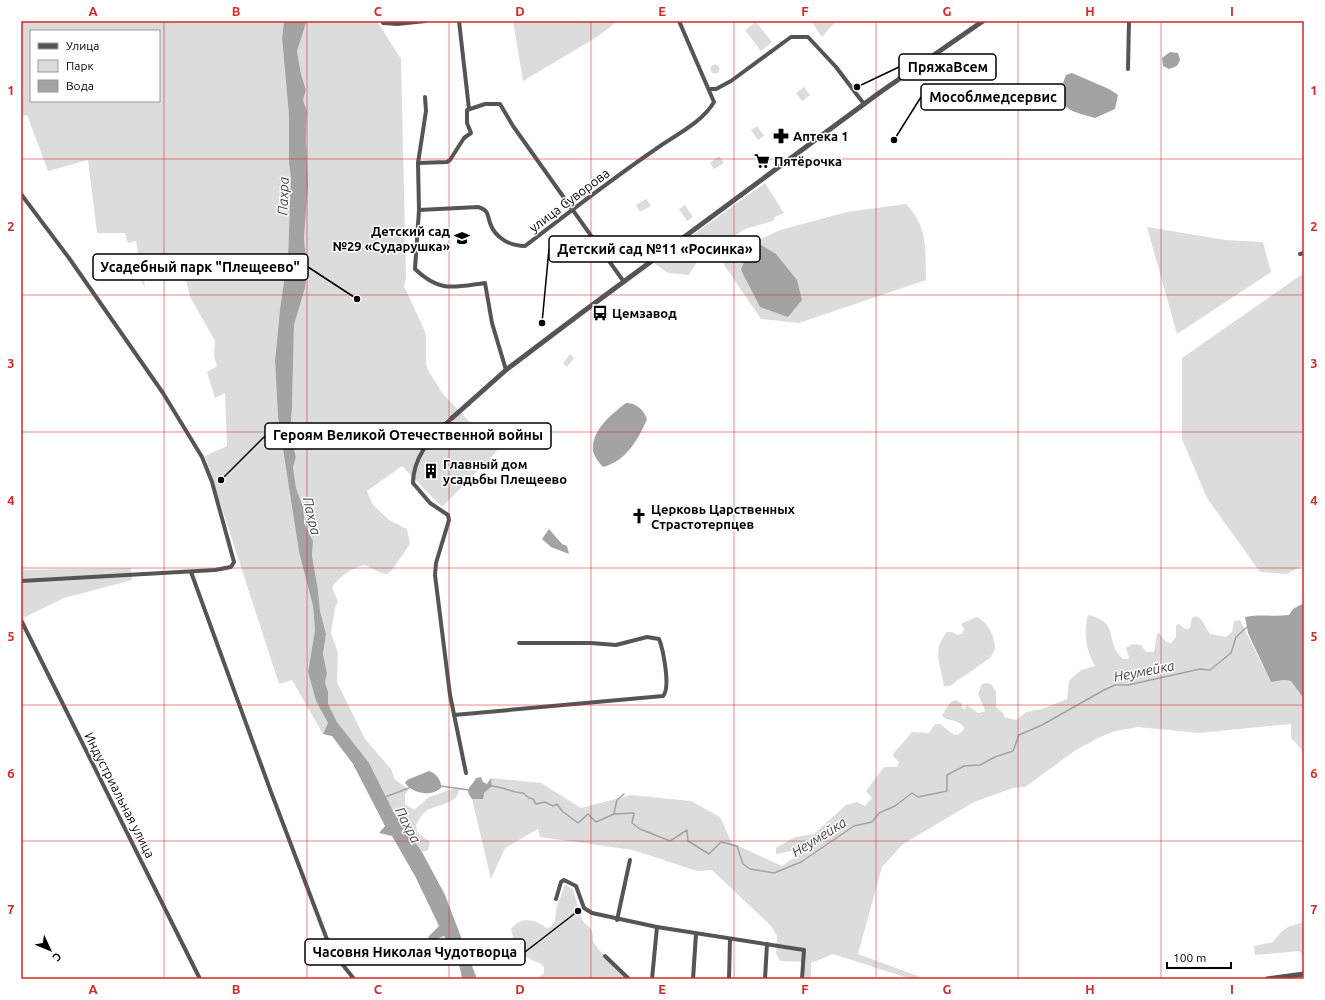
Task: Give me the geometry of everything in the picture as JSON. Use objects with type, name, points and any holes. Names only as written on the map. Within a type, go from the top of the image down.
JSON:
[{"type":"street","points":[[383,23],[403,24],[426,21]]},
{"type":"street","points":[[418,163],[447,162],[450,160],[464,138],[471,133],[466,118],[467,110],[469,109],[459,21]]},
{"type":"street","points":[[679,21],[709,89],[716,89],[731,81],[791,36],[808,37],[831,61],[864,104]]},
{"type":"street","points":[[466,773],[454,716],[435,575],[436,563],[449,520],[448,515],[443,510],[430,503],[413,483],[413,474],[432,437],[506,370],[864,104],[983,21]]},
{"type":"street","points":[[1128,69],[1130,21]]},
{"type":"street","name":"улица Суворова","points":[[419,210],[478,207],[484,209],[488,213],[490,224],[503,240],[510,244],[525,246],[573,209],[708,111],[714,102],[709,89]]},
{"type":"street","points":[[425,97],[426,111],[418,163],[419,210],[415,270],[424,278],[447,288],[484,283],[492,323],[506,370]]},
{"type":"street","points":[[469,109],[485,104],[500,104],[513,126],[624,282]]},
{"type":"street","points":[[21,194],[69,258],[163,393],[202,457],[212,482],[234,562],[231,567],[223,569],[191,572],[188,570],[21,581]]},
{"type":"street","points":[[191,572],[271,792],[332,950],[354,979]]},
{"type":"street","name":"Индустриальная улица","points":[[21,620],[200,979]]},
{"type":"street","points":[[454,716],[663,696],[665,694],[666,686],[662,647],[659,639],[647,637],[616,645],[591,643],[519,643]]},
{"type":"street","points":[[617,920],[630,860]]},
{"type":"street","points":[[556,898],[561,882],[564,880],[576,886],[582,904],[587,911],[617,920],[696,934],[804,950],[802,979]]},
{"type":"street","points":[[652,979],[657,927]]},
{"type":"street","points":[[693,979],[696,934]]},
{"type":"street","points":[[728,979],[730,938]]},
{"type":"street","points":[[765,979],[767,944]]},
{"type":"street","points":[[605,956],[629,979]]},
{"type":"street","points":[[1267,979],[1304,974]]},
{"type":"green space","points":[[21,21],[284,21],[282,38],[289,116],[289,164],[291,178],[288,255],[280,309],[275,361],[278,417],[299,552],[313,606],[315,630],[308,672],[316,701],[328,723],[323,734],[292,680],[279,684],[205,456],[227,446],[225,393],[215,398],[207,372],[217,366],[214,356],[215,341],[190,297],[186,281],[159,273],[144,280],[145,288],[138,273],[141,271],[136,241],[128,243],[125,233],[97,233],[88,160],[48,171],[27,115],[21,117]]},
{"type":"green space","points":[[306,21],[377,21],[401,59],[406,278],[404,286],[426,334],[426,364],[429,372],[443,394],[497,451],[442,507],[402,466],[367,491],[373,505],[389,520],[407,529],[410,544],[392,570],[387,574],[381,573],[365,565],[346,573],[332,587],[338,602],[335,608],[331,633],[338,653],[337,682],[365,739],[391,769],[395,780],[406,787],[408,791],[405,794],[405,804],[414,810],[429,797],[456,788],[459,789],[455,798],[445,804],[429,809],[424,813],[416,825],[417,832],[430,842],[428,850],[422,852],[394,813],[327,704],[328,692],[325,682],[327,673],[323,654],[326,634],[320,611],[312,556],[313,541],[305,525],[303,507],[296,488],[293,467],[296,457],[290,434],[294,325],[305,288],[307,273],[304,237],[307,111],[303,100],[306,90],[301,74],[297,51]]},
{"type":"green space","points":[[513,21],[618,21],[597,37],[523,81]]},
{"type":"green space","points":[[811,21],[836,21],[822,37]]},
{"type":"green space","points":[[756,22],[772,42],[761,51],[745,30]]},
{"type":"green space","points":[[713,65],[717,65],[719,69],[717,73],[713,73],[711,71],[711,67]]},
{"type":"green space","points":[[804,87],[810,95],[802,101],[796,93]]},
{"type":"green space","points":[[757,126],[764,136],[758,140],[751,130]]},
{"type":"green space","points":[[719,156],[724,163],[714,169],[710,163]]},
{"type":"green space","points":[[765,183],[784,213],[775,217],[773,221],[745,229],[698,260],[689,275],[668,273],[654,263]]},
{"type":"green space","points":[[646,199],[651,206],[640,212],[636,205]]},
{"type":"green space","points":[[906,204],[919,222],[922,231],[925,249],[926,280],[799,323],[761,319],[724,265],[724,257],[780,230],[847,212]]},
{"type":"green space","points":[[685,205],[693,217],[687,221],[679,209]]},
{"type":"green space","points":[[1147,227],[1225,240],[1263,242],[1271,272],[1177,334]]},
{"type":"green space","points":[[1301,275],[1304,275],[1304,565],[1287,574],[1260,572],[1207,498],[1182,439],[1182,358]]},
{"type":"green space","points":[[570,354],[574,358],[567,367],[563,363]]},
{"type":"green space","points":[[131,568],[132,580],[64,598],[21,619],[21,570]]},
{"type":"green space","points":[[1088,615],[1098,618],[1109,628],[1114,646],[1123,659],[1128,659],[1129,657],[1126,648],[1133,644],[1141,645],[1146,652],[1154,652],[1157,634],[1159,633],[1166,642],[1171,643],[1176,637],[1176,625],[1179,624],[1185,629],[1190,628],[1192,618],[1196,616],[1201,619],[1210,634],[1226,637],[1232,632],[1234,621],[1240,620],[1271,682],[1284,680],[1291,681],[1304,699],[1304,752],[1291,738],[1291,724],[1199,733],[1138,727],[1115,731],[1076,750],[1025,787],[1013,788],[974,802],[903,844],[882,867],[858,954],[926,979],[911,979],[833,954],[811,963],[811,979],[803,979],[804,962],[780,961],[776,954],[777,936],[771,926],[712,870],[697,871],[633,850],[540,837],[538,829],[505,848],[491,879],[472,799],[482,799],[484,793],[492,784],[491,778],[541,783],[581,808],[631,795],[691,801],[720,817],[732,843],[782,866],[808,848],[776,854],[776,848],[795,837],[814,834],[846,805],[857,802],[865,806],[872,798],[866,791],[884,767],[897,767],[899,762],[893,756],[894,753],[912,732],[929,733],[935,724],[940,724],[953,734],[958,735],[964,729],[963,726],[942,716],[951,702],[956,700],[961,703],[963,709],[965,709],[967,705],[978,713],[984,712],[985,710],[978,694],[982,684],[987,683],[992,685],[996,692],[996,707],[1004,714],[1004,717],[1016,720],[1026,712],[1042,709],[1067,699],[1069,681],[1081,670],[1095,666],[1089,654],[1086,641],[1086,621]]},
{"type":"green space","points":[[976,617],[980,618],[990,630],[994,640],[995,649],[990,658],[950,686],[944,686],[938,658],[939,645],[947,632],[952,632],[957,635],[962,634],[964,629],[961,624]]},
{"type":"green space","points":[[565,885],[573,889],[581,917],[591,929],[593,941],[599,950],[630,979],[536,979],[544,973],[544,967],[523,954],[513,938],[511,929],[519,922],[528,920],[538,923],[546,928],[551,927],[555,922],[556,909]]},
{"type":"green space","points":[[1304,922],[1304,957],[1299,951],[1255,955],[1254,946],[1273,942],[1281,932],[1288,927]]},
{"type":"water","points":[[284,21],[306,21],[297,51],[301,74],[306,90],[303,100],[307,111],[306,140],[308,185],[304,237],[307,273],[305,288],[294,325],[290,434],[296,457],[293,467],[296,488],[303,507],[305,525],[313,541],[312,556],[320,611],[326,634],[323,654],[327,673],[325,682],[328,692],[328,704],[337,722],[369,763],[394,813],[422,852],[445,895],[477,979],[462,979],[460,968],[444,936],[432,941],[428,937],[439,926],[415,876],[392,836],[379,833],[385,826],[353,764],[332,736],[323,734],[328,723],[316,701],[308,672],[315,630],[313,606],[299,552],[278,417],[275,361],[280,309],[288,255],[291,178],[289,164],[289,116],[282,38]]},
{"type":"water","points":[[1170,52],[1178,53],[1180,60],[1177,66],[1169,69],[1163,66],[1162,58]]},
{"type":"water","points":[[1072,73],[1109,89],[1118,95],[1115,109],[1095,118],[1077,113],[1065,106],[1061,95],[1062,86],[1066,75]]},
{"type":"water","points":[[761,245],[776,254],[797,280],[802,300],[788,317],[760,307],[741,270],[747,254]]},
{"type":"water","points":[[626,403],[639,407],[647,419],[640,435],[625,455],[603,467],[594,455],[593,443],[595,436],[609,417]]},
{"type":"water","points":[[549,529],[562,544],[567,546],[569,554],[551,547],[542,539]]},
{"type":"water","points":[[1304,603],[1304,699],[1291,681],[1284,680],[1271,682],[1248,633],[1245,617],[1289,615],[1293,609]]},
{"type":"water","points":[[429,771],[436,775],[441,783],[441,788],[437,791],[432,793],[417,792],[408,787],[405,783],[407,780]]},
{"type":"water","points":[[481,777],[483,782],[487,784],[491,778],[492,786],[484,793],[483,799],[472,799],[468,790],[476,778]]},
{"type":"waterway","name":"Неумейка","points":[[492,786],[523,793],[529,798],[533,799],[536,804],[545,802],[553,806],[557,804],[562,811],[578,823],[588,814],[596,822],[614,814],[634,813],[632,823],[640,829],[670,841],[687,830],[688,841],[709,854],[721,842],[737,846],[743,864],[750,869],[774,873],[801,862],[854,826],[872,822],[879,813],[895,806],[912,793],[918,797],[947,791],[947,775],[964,766],[980,765],[995,757],[1013,751],[1019,735],[1042,725],[1104,690],[1115,685],[1128,685],[1200,669],[1210,670],[1231,653],[1236,637],[1247,627]]},
{"type":"waterway","name":"Неумейка","points":[[441,786],[469,790]]},
{"type":"waterway","name":"Неумейка","points":[[385,797],[409,788]]},
{"type":"waterway","points":[[614,813],[617,800],[624,794]]},
{"type":"place","name":"ПряжаВсем","points":[[857,87]]},
{"type":"place","name":"Аптека 1","points":[[781,136]]},
{"type":"place","name":"Мособлмедсервис","points":[[894,140]]},
{"type":"place","name":"Пятёрочка","points":[[762,161]]},
{"type":"place","name":"Детский сад №29 «Сударушка»","points":[[462,238]]},
{"type":"place","name":"Усадебный парк \"Плещеево\"","points":[[357,299]]},
{"type":"place","name":"Цемзавод","points":[[600,313]]},
{"type":"place","name":"Детский сад №11 «Росинка»","points":[[542,323]]},
{"type":"place","name":"Главный дом усадьбы Плещеево","points":[[431,471]]},
{"type":"place","name":"Героям Великой Отечественной войны","points":[[221,480]]},
{"type":"place","name":"Церковь Царственных Страстотерпцев","points":[[639,516]]},
{"type":"place","name":"Часовня Николая Чудотворца","points":[[578,911]]},
{"type":"water label","name":"Пахра","points":[[283,196]]},
{"type":"water label","name":"Пахра","points":[[312,516]]},
{"type":"water label","name":"Пахра","points":[[408,825]]}]
